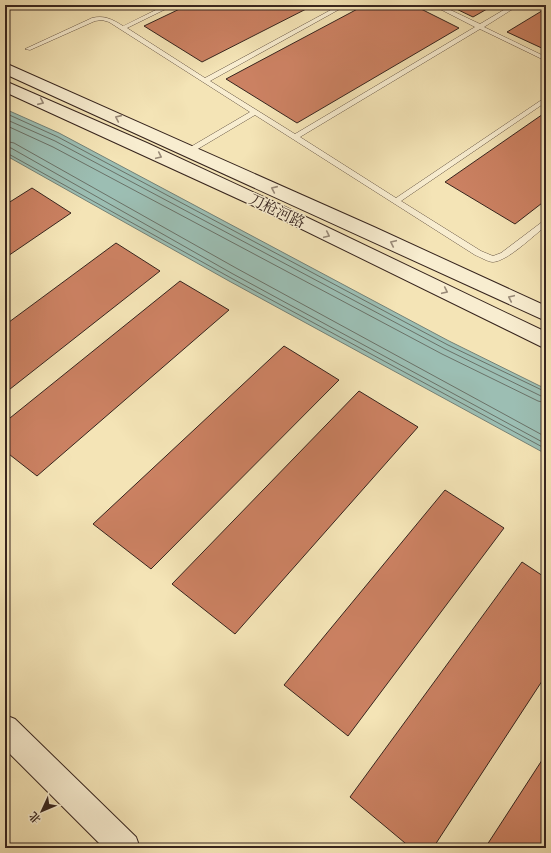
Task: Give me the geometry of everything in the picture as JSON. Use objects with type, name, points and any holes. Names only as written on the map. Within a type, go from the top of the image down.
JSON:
[{"type":"street","name":"刀枪河路","points":[[5,68],[367,231],[546,314]]},
{"type":"street","name":"刀枪河路","points":[[5,86],[89,123],[277,211],[546,341]]},
{"type":"street","points":[[5,729],[125,848]]},
{"type":"lane","points":[[123,28],[171,5]]},
{"type":"lane","points":[[206,80],[344,5]]},
{"type":"lane","points":[[435,5],[546,59]]},
{"type":"lane","points":[[296,137],[516,5]]},
{"type":"lane","points":[[28,49],[94,19],[102,18],[111,21],[478,252],[493,258],[504,255],[546,222]]},
{"type":"lane","points":[[396,201],[546,99]]},
{"type":"lane","points":[[189,151],[255,112]]},
{"type":"water","points":[[5,109],[59,133],[449,341],[546,389],[546,454],[229,281],[5,155]]},
{"type":"building","points":[[188,5],[314,5],[202,62],[144,26]]},
{"type":"building","points":[[365,5],[413,5],[459,28],[297,123],[226,79]]},
{"type":"building","points":[[448,5],[494,5],[473,17]]},
{"type":"building","points":[[545,9],[546,50],[507,32]]},
{"type":"building","points":[[546,112],[546,200],[515,224],[445,182]]},
{"type":"building","points":[[32,188],[71,213],[5,258],[5,205]]},
{"type":"building","points":[[116,243],[160,271],[5,393],[5,325]]},
{"type":"building","points":[[180,281],[229,310],[37,476],[5,451],[5,422]]},
{"type":"building","points":[[284,346],[339,380],[151,569],[93,524]]},
{"type":"building","points":[[359,391],[418,427],[235,634],[172,584]]},
{"type":"building","points":[[445,490],[504,528],[348,736],[284,685]]},
{"type":"building","points":[[522,562],[546,578],[546,675],[433,848],[411,848],[350,797]]},
{"type":"building","points":[[546,754],[546,848],[485,848]]}]
